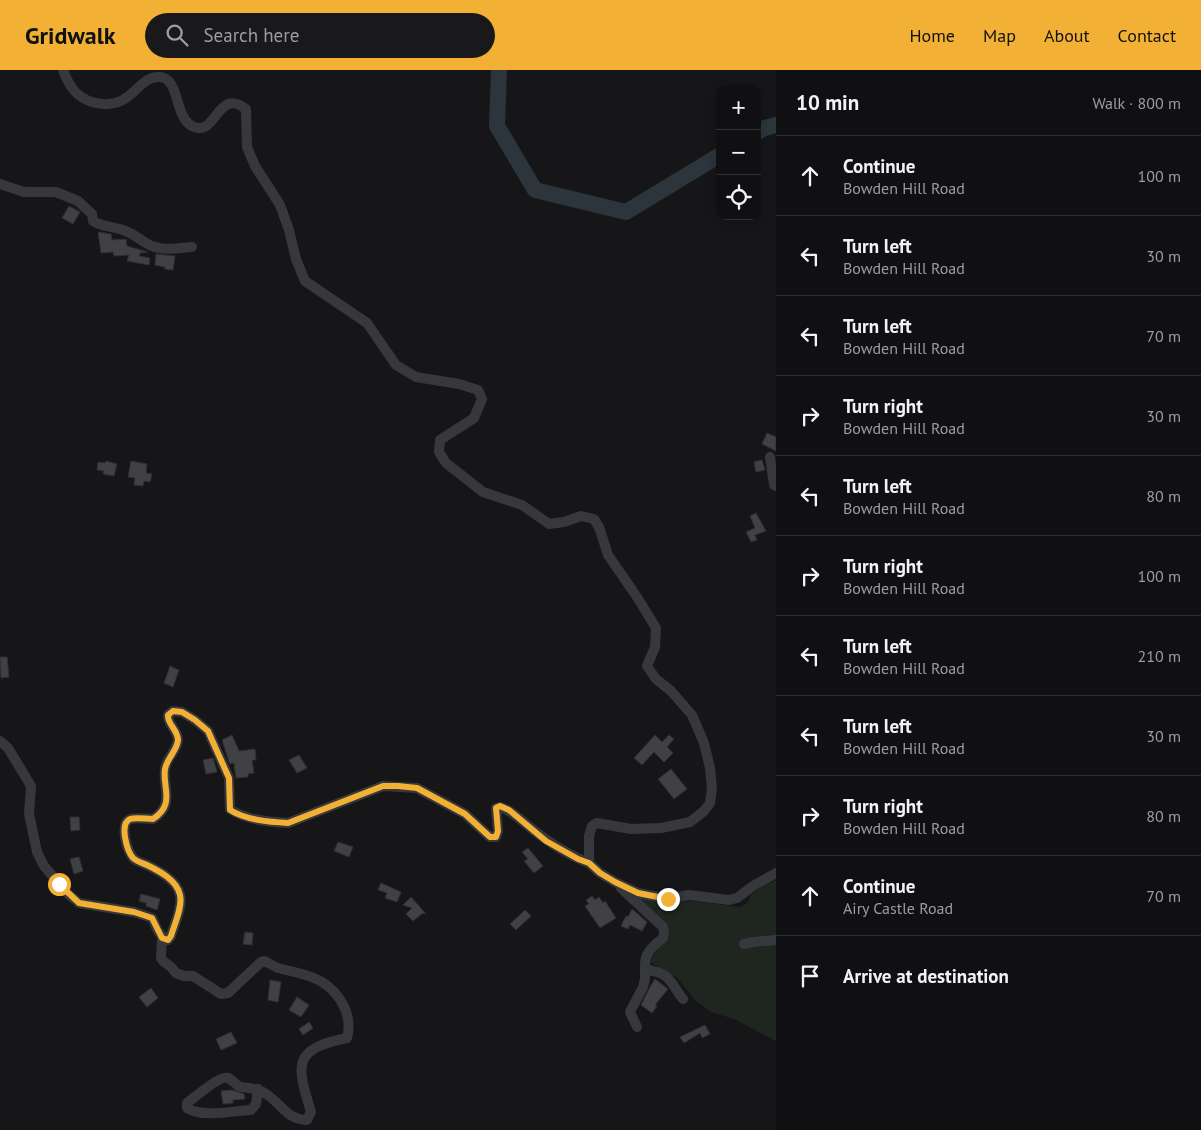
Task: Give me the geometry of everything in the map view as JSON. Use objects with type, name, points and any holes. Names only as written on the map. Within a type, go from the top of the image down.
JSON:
[{"type":"street","points":[[63,70],[69,85],[76,94],[84,99],[109,105],[118,103],[150,80],[159,77],[167,80],[172,85],[183,119],[194,127],[201,129],[209,126],[225,105],[240,104],[246,109],[247,147],[255,166],[280,205],[289,230],[296,259],[306,281],[367,323],[396,365],[416,377],[459,384],[478,390],[482,399],[474,418],[440,440],[439,452],[446,463],[482,492],[522,505],[549,524],[564,522],[580,516],[594,519],[599,527],[608,555],[638,597],[656,628],[655,647],[647,666],[656,679],[671,691],[692,714],[704,743],[710,768],[712,789],[710,803],[704,811],[690,822],[661,828],[631,829],[597,822],[592,826],[589,836],[589,863]]},
{"type":"street","points":[[0,184],[24,192],[56,192],[78,201],[92,214],[93,221],[99,225],[118,228],[136,234],[154,247],[165,249],[192,247]]},
{"type":"street","points":[[770,456],[774,485],[776,486]]},
{"type":"street","points":[[162,938],[168,940],[171,936],[180,905],[180,894],[173,880],[134,859],[128,849],[124,824],[127,820],[134,818],[153,819],[163,808],[167,798],[165,769],[178,740],[176,732],[168,719],[168,715],[173,711],[182,712],[208,731],[229,778],[230,810],[238,815],[272,822],[288,823],[383,786],[404,786],[417,788],[465,814],[490,837],[496,837],[498,831],[496,808],[500,806],[509,810],[546,841],[589,863],[600,873],[638,893],[668,899],[689,895],[729,900],[738,898],[753,886],[776,873]]},
{"type":"street","points":[[0,741],[8,748],[31,786],[29,814],[37,852],[44,866],[79,903],[134,912],[152,918],[162,938],[161,958],[163,961],[176,973],[184,976],[193,976],[221,994],[228,993],[264,961],[323,983],[334,992],[347,1010],[350,1028],[347,1038],[325,1043],[304,1056],[301,1065],[302,1083],[311,1112],[307,1120],[297,1120],[266,1093],[258,1089],[249,1086],[239,1087],[229,1078],[222,1078],[187,1103],[187,1108],[194,1112],[202,1113],[251,1110],[256,1104],[258,1089]]},
{"type":"street","points":[[615,882],[663,927],[663,938],[652,946],[646,956],[642,998]]},
{"type":"street","points":[[744,944],[776,940]]},
{"type":"street","points":[[645,967],[648,970],[664,975],[670,980],[682,999]]},
{"type":"street","points":[[637,1027],[630,1012],[643,987]]},
{"type":"shaded area","points":[[776,880],[776,1041],[734,1019],[711,1012],[695,1000],[677,978],[650,962],[668,935],[632,894],[674,903],[692,901],[740,907],[747,903],[751,895],[760,888]]},
{"type":"building","points":[[69,206],[80,212],[73,224],[62,218]]},
{"type":"building","points":[[98,232],[111,234],[112,240],[126,239],[127,246],[148,252],[140,253],[139,256],[150,258],[149,265],[127,261],[129,255],[114,256],[113,252],[101,253]]},
{"type":"building","points":[[156,254],[175,256],[173,270],[155,265]]},
{"type":"building","points":[[767,433],[776,437],[776,451],[762,444]]},
{"type":"building","points":[[762,460],[765,470],[756,472],[754,462]]},
{"type":"building","points":[[106,461],[117,464],[114,476],[103,474],[104,471],[97,470],[98,462],[105,463]]},
{"type":"building","points":[[131,461],[147,464],[146,473],[152,474],[150,482],[144,481],[143,486],[134,485],[135,478],[128,477]]},
{"type":"building","points":[[756,513],[766,531],[755,535],[757,540],[751,542],[746,532],[755,528],[750,516]]},
{"type":"building","points":[[0,657],[7,657],[9,677],[1,678]]},
{"type":"building","points":[[170,666],[179,670],[173,687],[164,683]]},
{"type":"building","points":[[232,735],[239,751],[255,749],[256,760],[252,760],[254,773],[248,774],[248,777],[236,778],[234,763],[230,764],[229,762],[222,740]]},
{"type":"building","points":[[655,735],[662,742],[669,735],[674,739],[667,747],[673,753],[664,762],[654,752],[642,765],[634,758]]},
{"type":"building","points":[[299,755],[307,768],[297,773],[289,760]]},
{"type":"building","points":[[213,758],[217,772],[206,774],[203,760]]},
{"type":"building","points":[[671,769],[687,789],[674,799],[658,779]]},
{"type":"building","points":[[70,817],[79,817],[80,830],[71,831]]},
{"type":"building","points":[[338,842],[353,847],[349,857],[334,851]]},
{"type":"building","points":[[528,848],[543,866],[534,873],[524,861],[528,859],[522,852]]},
{"type":"building","points":[[79,857],[83,871],[74,874],[70,859]]},
{"type":"building","points":[[381,883],[401,892],[397,902],[385,898],[387,893],[378,890]]},
{"type":"building","points":[[141,894],[160,899],[157,910],[139,901]]},
{"type":"building","points":[[592,896],[595,900],[599,897],[603,903],[605,901],[616,918],[600,928],[585,906],[589,904],[586,900]]},
{"type":"building","points":[[411,897],[426,914],[423,913],[413,921],[406,914],[412,908],[403,905]]},
{"type":"building","points":[[632,909],[647,922],[642,931],[630,925],[628,929],[621,926]]},
{"type":"building","points":[[525,910],[531,916],[516,930],[510,924]]},
{"type":"building","points":[[245,932],[253,933],[252,945],[243,944]]},
{"type":"building","points":[[655,979],[668,989],[655,1005],[657,1006],[652,1013],[641,1005]]},
{"type":"building","points":[[270,980],[281,982],[278,1002],[268,1000]]},
{"type":"building","points":[[151,988],[158,998],[147,1007],[139,997]]},
{"type":"building","points":[[297,997],[309,1005],[301,1017],[289,1010]]},
{"type":"building","points":[[309,1022],[313,1028],[303,1035],[299,1029]]},
{"type":"building","points":[[705,1025],[710,1034],[702,1038],[700,1033],[684,1043],[680,1037]]},
{"type":"building","points":[[231,1032],[237,1043],[221,1050],[216,1039]]},
{"type":"building","points":[[232,1090],[244,1094],[245,1099],[233,1100],[233,1103],[223,1104],[221,1091]]},
{"type":"waterway","points":[[499,70],[497,126],[535,190],[626,212],[716,157]]},
{"type":"waterway","points":[[761,130],[776,125]]},
{"type":"route","points":[[59,884],[79,903],[134,912],[152,918],[162,938],[168,940],[171,936],[180,905],[180,894],[173,880],[134,859],[128,849],[124,824],[127,820],[134,818],[153,819],[163,808],[167,798],[165,769],[178,740],[176,732],[168,719],[168,715],[173,711],[182,712],[208,731],[229,778],[230,810],[238,815],[272,822],[288,823],[383,786],[417,788],[465,814],[490,837],[496,837],[498,831],[496,808],[500,806],[509,810],[546,841],[589,863],[600,873],[615,882],[638,893],[668,899]]}]
